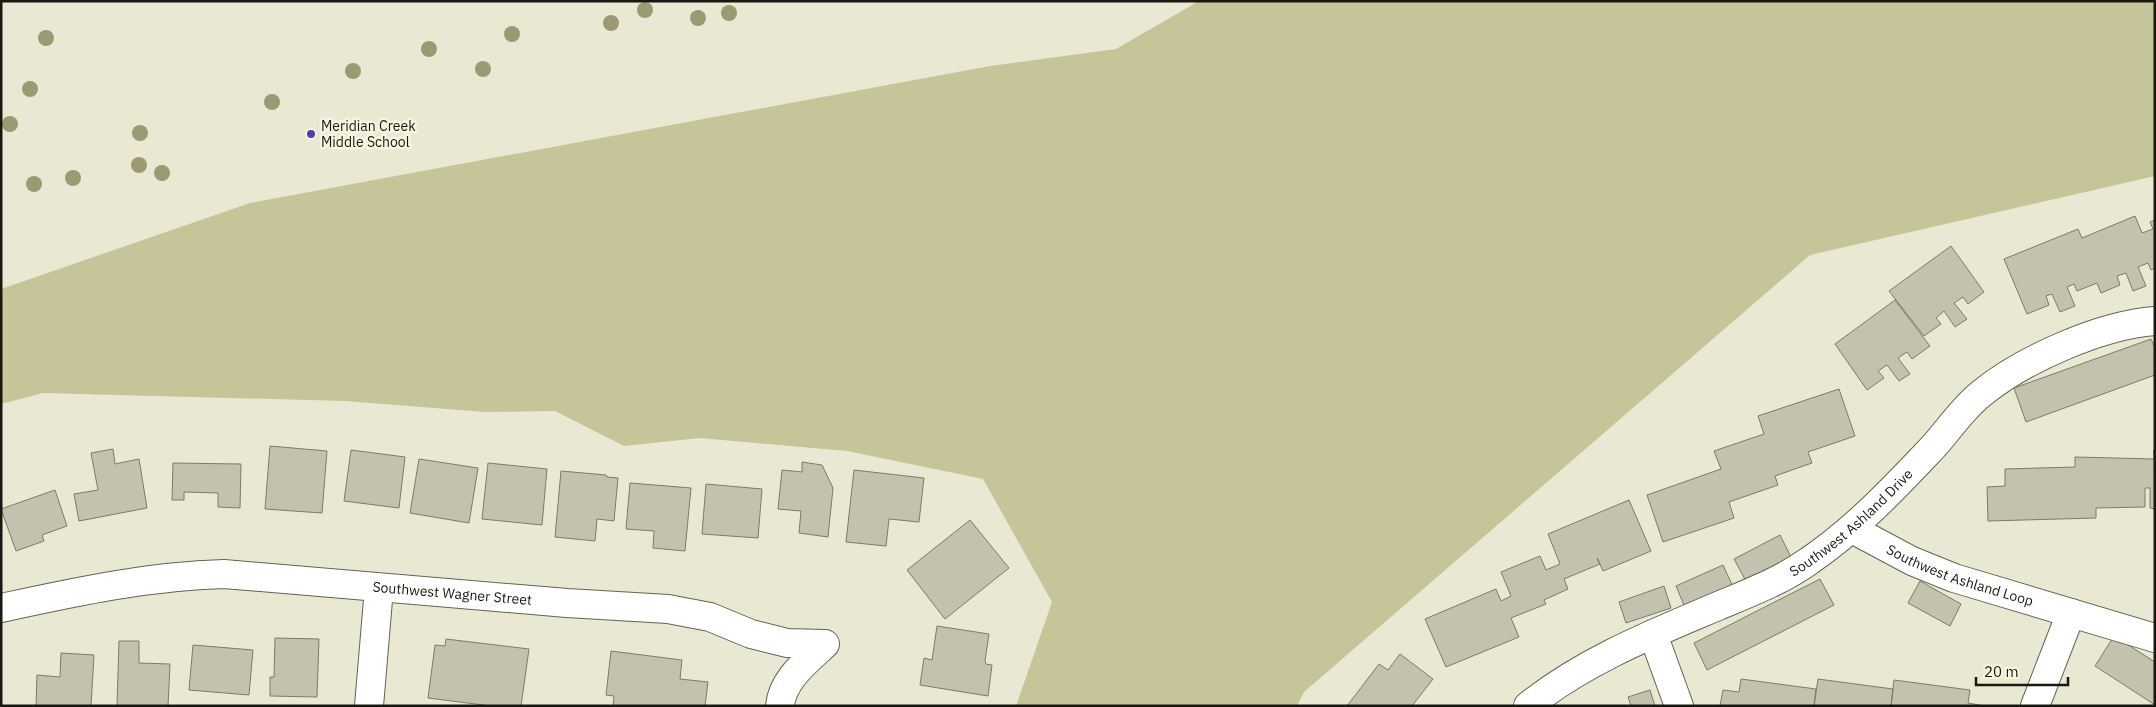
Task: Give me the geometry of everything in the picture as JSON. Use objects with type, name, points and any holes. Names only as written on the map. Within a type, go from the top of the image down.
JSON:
[{"type":"street","name":"Southwest Ashland Drive","points":[[1528,706],[1547,690],[1579,670],[1653,634],[1780,579],[1808,562],[1852,530],[1981,393],[2011,373],[2044,355],[2078,341],[2114,329],[2155,321]]},
{"type":"street","name":"Southwest Ashland Loop","points":[[1852,530],[1912,561],[1954,578],[2155,638]]},
{"type":"street","name":"Southwest Wagner Street","points":[[1,608],[102,587],[187,575],[224,574],[567,603],[668,609],[710,617],[751,634],[787,643],[825,644],[795,673],[781,698],[780,706]]},
{"type":"street","points":[[368,706],[378,588]]},
{"type":"street","points":[[2035,706],[2070,613]]},
{"type":"street","points":[[1653,634],[1678,706]]},
{"type":"green space","points":[[1199,1],[2155,1],[2155,176],[1810,255],[1304,692],[1297,706],[1016,706],[1052,602],[983,479],[847,451],[700,438],[624,446],[555,411],[485,412],[345,401],[43,393],[1,404],[1,289],[250,203],[990,66],[1116,49]]},
{"type":"building","points":[[2135,216],[2142,233],[2153,229],[2150,222],[2155,220],[2155,268],[2151,270],[2148,263],[2138,267],[2146,286],[2133,291],[2126,273],[2117,276],[2120,285],[2101,293],[2097,283],[2077,291],[2074,284],[2067,287],[2075,306],[2060,312],[2052,294],[2046,296],[2049,305],[2027,314],[2004,259],[2078,229],[2082,238]]},
{"type":"building","points":[[1951,246],[1984,292],[1968,304],[1963,297],[1954,303],[1967,319],[1955,327],[1944,311],[1936,318],[1941,324],[1924,336],[1889,291]]},
{"type":"building","points":[[1895,300],[1930,346],[1912,359],[1907,352],[1898,358],[1910,374],[1899,381],[1887,365],[1878,371],[1884,378],[1867,390],[1835,344]]},
{"type":"building","points":[[2151,339],[2155,348],[2155,375],[2026,422],[2014,388]]},
{"type":"building","points":[[1839,389],[1855,436],[1808,452],[1812,463],[1775,476],[1778,485],[1729,502],[1734,518],[1663,542],[1647,495],[1721,469],[1714,451],[1764,434],[1758,416]]},
{"type":"building","points":[[270,446],[327,451],[322,513],[265,509]]},
{"type":"building","points":[[113,449],[115,464],[139,459],[147,508],[79,521],[74,494],[98,490],[91,453]]},
{"type":"building","points":[[351,450],[405,457],[399,508],[344,501]]},
{"type":"building","points":[[2154,450],[2155,509],[2150,508],[2150,488],[2145,488],[2145,507],[2096,508],[2096,518],[1988,521],[1987,487],[2005,486],[2005,469],[2075,467],[2075,457],[2154,459]]},
{"type":"building","points":[[419,459],[478,468],[469,523],[410,513]]},
{"type":"building","points":[[802,462],[822,465],[833,488],[828,537],[799,533],[801,511],[778,509],[782,470],[802,472]]},
{"type":"building","points":[[173,463],[241,464],[240,508],[218,507],[218,493],[184,492],[184,500],[172,500]]},
{"type":"building","points":[[488,463],[547,469],[542,525],[482,519]]},
{"type":"building","points":[[854,470],[924,478],[919,522],[889,519],[886,546],[846,542]]},
{"type":"building","points":[[561,471],[606,475],[607,477],[618,478],[614,521],[597,519],[595,541],[555,537]]},
{"type":"building","points":[[630,483],[691,488],[685,551],[653,548],[654,531],[626,529]]},
{"type":"building","points":[[706,484],[762,489],[758,538],[702,534]]},
{"type":"building","points":[[55,490],[67,526],[42,535],[44,541],[16,551],[1,509]]},
{"type":"building","points":[[1629,500],[1651,551],[1603,571],[1600,564],[1564,579],[1568,589],[1544,600],[1546,604],[1511,618],[1519,637],[1446,667],[1425,619],[1496,589],[1501,601],[1511,596],[1501,572],[1540,556],[1546,570],[1560,564],[1548,534]]},
{"type":"building","points":[[970,520],[1009,568],[945,619],[907,570]]},
{"type":"building","points":[[1780,535],[1792,559],[1747,583],[1734,559]]},
{"type":"building","points":[[1723,565],[1734,589],[1686,610],[1676,586]]},
{"type":"building","points":[[1820,579],[1834,605],[1707,670],[1694,643]]},
{"type":"building","points":[[1920,581],[1961,604],[1950,626],[1908,603]]},
{"type":"building","points":[[1664,586],[1671,608],[1626,623],[1619,602]]},
{"type":"building","points":[[937,626],[989,634],[985,661],[986,664],[992,665],[988,696],[920,685],[924,658],[932,660]]},
{"type":"building","points":[[2114,636],[2155,662],[2155,705],[2095,666]]},
{"type":"building","points":[[275,638],[319,639],[317,697],[270,696],[270,677],[274,677]]},
{"type":"building","points":[[446,639],[529,649],[521,706],[491,706],[428,698],[435,645],[445,646]]},
{"type":"building","points":[[119,641],[139,641],[139,663],[170,664],[168,706],[117,706]]},
{"type":"building","points":[[193,645],[253,650],[249,695],[189,690]]},
{"type":"building","points":[[611,651],[682,660],[680,679],[708,682],[705,706],[613,706],[614,696],[606,695]]},
{"type":"building","points":[[61,653],[94,655],[91,706],[36,706],[37,675],[60,677]]},
{"type":"building","points":[[1400,654],[1433,679],[1412,706],[1347,706],[1379,664],[1388,670]]},
{"type":"building","points":[[1741,679],[1816,689],[1814,706],[1720,706],[1723,690],[1739,692]]},
{"type":"building","points":[[1818,679],[1893,689],[1891,706],[1814,706]]},
{"type":"building","points":[[1894,680],[1970,690],[1968,703],[1985,706],[1891,706]]},
{"type":"building","points":[[1650,690],[1655,706],[1631,706],[1628,697]]},
{"type":"place","name":"Meridian Creek Middle School","points":[[311,134]]}]
